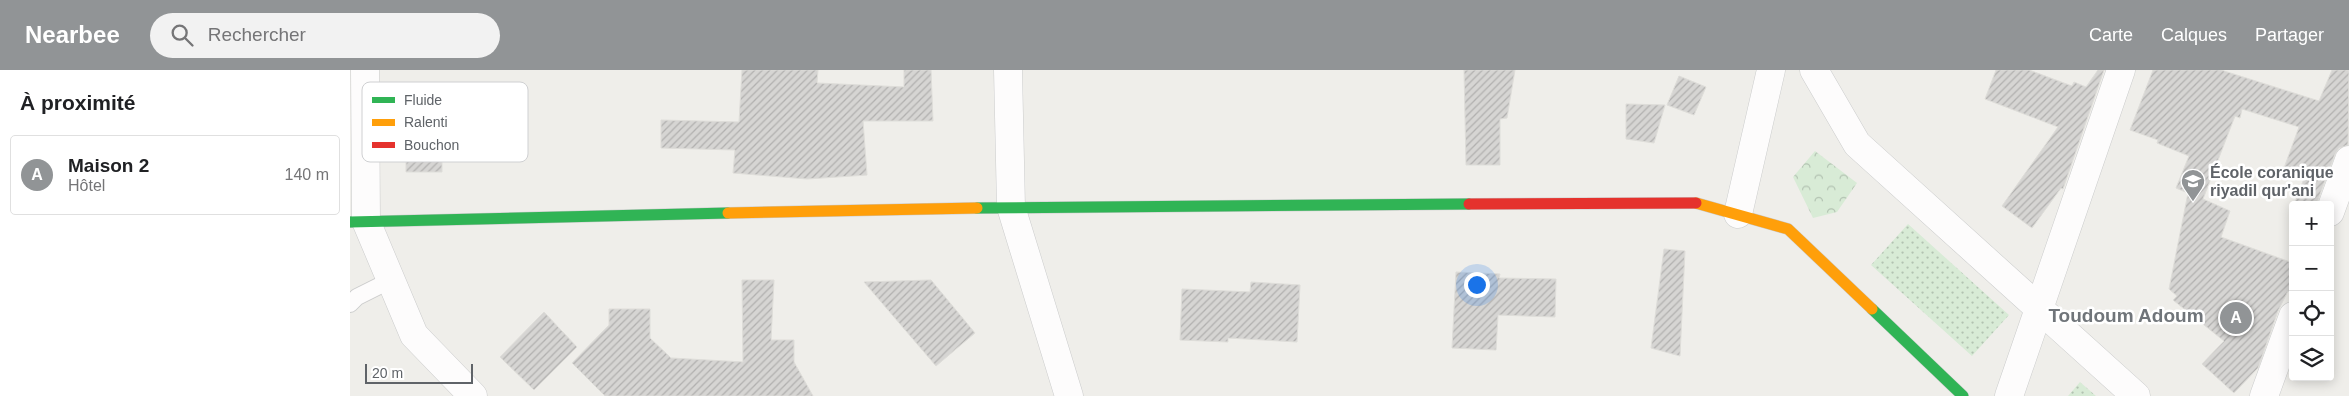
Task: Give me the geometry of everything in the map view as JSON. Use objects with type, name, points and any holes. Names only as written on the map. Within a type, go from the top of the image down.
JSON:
[{"type":"street","points":[[1008,70],[1011,207],[1069,396]]},
{"type":"street","points":[[1738,214],[1772,70]]},
{"type":"street","points":[[1814,70],[1857,144],[2136,396]]},
{"type":"street","points":[[2009,396],[2120,70]]},
{"type":"street","points":[[362,135],[358,221],[391,280],[414,335],[473,396]]},
{"type":"street","points":[[2334,201],[2349,160]]},
{"type":"street","points":[[358,221],[1011,207],[1701,203],[1788,229],[1963,396]]},
{"type":"street","points":[[2264,396],[2289,327]]},
{"type":"lane","points":[[350,304],[357,297],[391,280]]},
{"type":"green space","points":[[1815,151],[1857,183],[1837,212],[1813,218],[1793,177]]},
{"type":"green space","points":[[1908,224],[2009,315],[1972,356],[1871,265]]},
{"type":"green space","points":[[2080,382],[2096,396],[2068,396]]},
{"type":"building","points":[[742,70],[818,70],[817,83],[904,87],[904,70],[931,70],[933,121],[863,121],[867,175],[807,179],[733,173],[735,150],[661,148],[661,120],[739,122]]},
{"type":"building","points":[[1464,70],[1515,70],[1507,118],[1500,119],[1500,165],[1466,165]]},
{"type":"building","points":[[1996,70],[2029,70],[2072,86],[2074,82],[2086,87],[2098,70],[2104,70],[2063,189],[2061,188],[2032,228],[2002,206],[2058,127],[1985,99]]},
{"type":"building","points":[[2153,70],[2221,70],[2319,101],[2332,70],[2349,70],[2348,145],[2339,148],[2335,154],[2317,201],[2296,201],[2305,176],[2284,168],[2299,127],[2242,109],[2240,118],[2235,116],[2203,199],[2230,211],[2221,237],[2289,262],[2289,291],[2278,311],[2258,368],[2234,393],[2202,364],[2224,341],[2173,300],[2177,296],[2169,289],[2188,193],[2176,188],[2189,156],[2157,143],[2158,140],[2130,130]]},
{"type":"building","points":[[1679,76],[1706,87],[1694,115],[1667,105]]},
{"type":"building","points":[[1626,104],[1665,105],[1654,143],[1626,139]]},
{"type":"building","points":[[406,162],[442,162],[442,172],[406,172]]},
{"type":"building","points":[[1664,249],[1685,251],[1680,356],[1651,348]]},
{"type":"building","points":[[1456,272],[1500,274],[1499,278],[1556,279],[1555,317],[1498,315],[1496,350],[1452,348]]},
{"type":"building","points":[[742,280],[774,280],[771,340],[794,340],[794,362],[813,396],[605,396],[572,363],[609,325],[609,309],[650,309],[650,338],[671,358],[743,362]]},
{"type":"building","points":[[931,280],[975,333],[936,366],[864,282]]},
{"type":"building","points":[[1251,282],[1300,285],[1297,342],[1228,338],[1228,342],[1180,340],[1182,289],[1250,292]]},
{"type":"building","points":[[544,312],[577,347],[534,390],[500,357]]},
{"type":"traffic: fast","points":[[977,208],[1469,204]]},
{"type":"traffic: fast","points":[[350,222],[728,213]]},
{"type":"traffic: fast","points":[[1872,309],[1963,396]]},
{"type":"traffic: slow","points":[[1696,203],[1788,229],[1872,309]]},
{"type":"traffic: slow","points":[[728,213],[977,208]]},
{"type":"traffic: jam","points":[[1469,204],[1696,203]]},
{"type":"place","name":"École coranique riyadil qur'ani","points":[[2193,202]]},
{"type":"place","name":"Maison 2","points":[[2236,318]]},
{"type":"district","name":"Toudoum Adoum","points":[[2126,315]]}]
